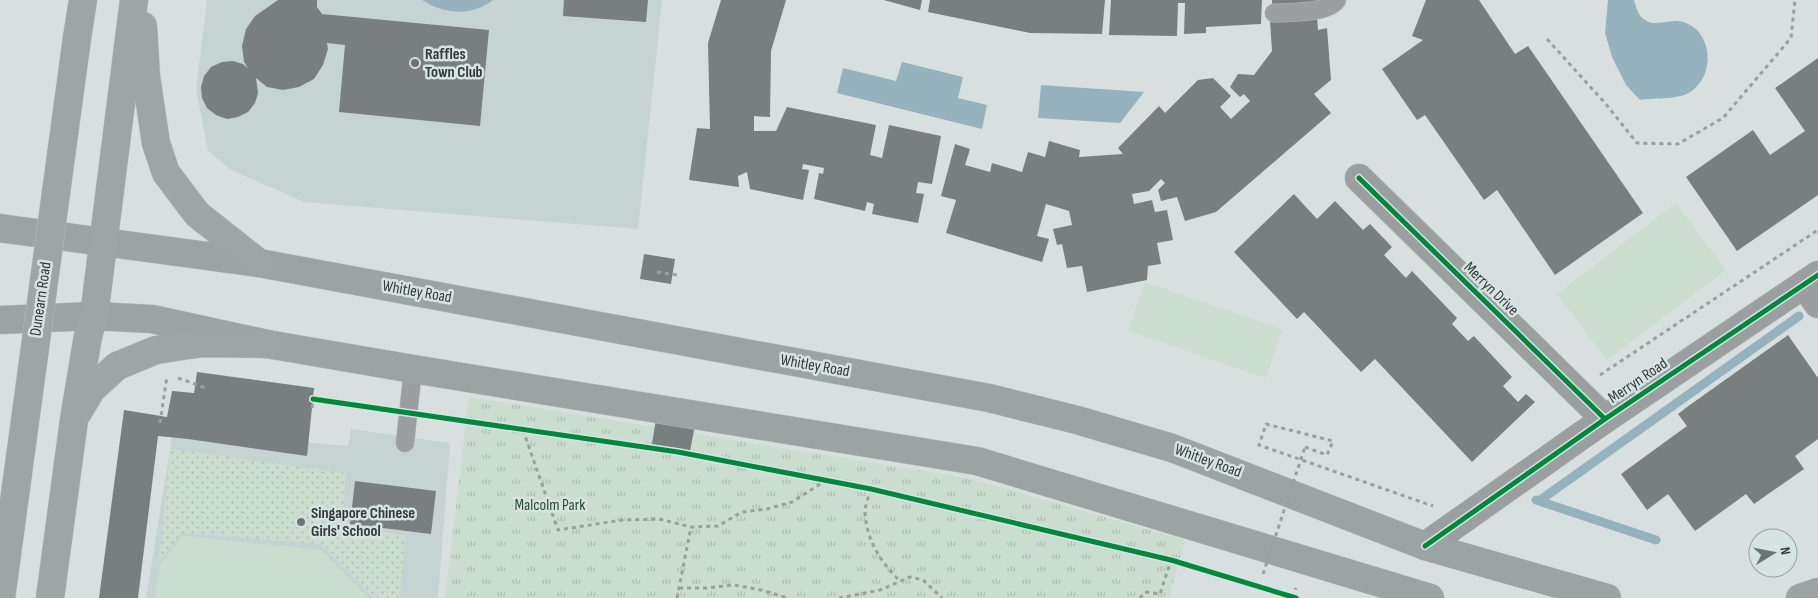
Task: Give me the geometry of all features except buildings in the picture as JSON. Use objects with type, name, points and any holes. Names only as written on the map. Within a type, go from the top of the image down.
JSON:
[{"type":"highway","name":"Dunearn Road","points":[[2,598],[83,0]]},
{"type":"highway","points":[[50,598],[74,420],[88,336],[94,316],[134,0]]},
{"type":"highway","points":[[142,0],[146,77],[156,143],[166,173],[197,214],[259,263]]},
{"type":"highway","points":[[74,420],[92,389],[117,366],[156,350],[203,343],[267,344]]},
{"type":"main road","name":"Whitley Road","points":[[7,228],[103,243],[259,263],[1007,403],[1077,420],[1172,448],[1426,546],[1607,598]]},
{"type":"main road","points":[[0,320],[94,316],[152,319],[267,344],[413,370],[977,460],[1430,598]]},
{"type":"main road","points":[[1800,598],[1818,592]]},
{"type":"street","name":"Merryn Drive","points":[[1359,178],[1605,419]]},
{"type":"street","name":"Merryn Road","points":[[1426,546],[1605,419],[1814,288]]},
{"type":"lane","points":[[1274,13],[1321,10],[1334,4],[1337,0]]},
{"type":"lane","points":[[405,443],[413,370]]},
{"type":"path","points":[[1547,39],[1605,103],[1637,144],[1678,144],[1723,118],[1791,38],[1795,0]]},
{"type":"path","points":[[1576,390],[1818,230]]},
{"type":"path","points":[[658,272],[677,275]]},
{"type":"path","points":[[160,423],[168,374],[206,388]]},
{"type":"path","points":[[312,408],[313,399],[322,401]]},
{"type":"path","points":[[1263,574],[1306,448],[1328,455],[1333,441],[1266,424],[1259,446],[1466,517]]},
{"type":"path","points":[[514,428],[533,431]]},
{"type":"path","points":[[523,430],[558,530],[622,520],[660,519],[691,527],[718,526],[742,512],[767,509],[792,502],[825,481]]},
{"type":"path","points":[[816,479],[835,482]]},
{"type":"path","points":[[862,488],[881,492]]},
{"type":"path","points":[[872,489],[864,510],[868,533],[882,562],[900,581]]},
{"type":"path","points":[[677,598],[691,527]]},
{"type":"path","points":[[1161,558],[1180,563]]},
{"type":"path","points":[[1140,598],[1145,592],[1160,594],[1171,560]]},
{"type":"path","points":[[839,598],[880,590],[910,577],[923,580],[942,598]]},
{"type":"path","points":[[679,588],[734,585],[788,598]]},
{"type":"path","points":[[1283,594],[1294,598],[1297,585]]},
{"type":"shaded area","name":"Raffles Town Club","points":[[207,0],[662,0],[638,229],[304,202],[231,170],[208,151],[196,89]]},
{"type":"shaded area","name":"Singapore Chinese Girls' School","points":[[351,429],[450,443],[438,598],[146,598],[173,431],[348,446]]},
{"type":"green space","points":[[1676,203],[1726,270],[1607,360],[1557,294]]},
{"type":"green space","points":[[1145,282],[1282,329],[1266,378],[1128,331]]},
{"type":"green space","name":"Malcolm Park","points":[[469,397],[972,479],[1185,540],[1169,598],[445,598]]},
{"type":"green space","points":[[170,449],[346,473],[342,525],[406,536],[400,598],[373,598],[321,544],[182,533],[159,561]]},
{"type":"green space","points":[[183,536],[321,550],[368,598],[155,598],[160,564]]},
{"type":"water","points":[[422,0],[493,0],[476,9],[458,12],[430,5]]},
{"type":"water","points":[[1608,0],[1634,0],[1641,16],[1650,22],[1681,21],[1695,28],[1701,35],[1707,54],[1705,74],[1700,83],[1693,90],[1681,96],[1640,100],[1626,85],[1612,57],[1605,33]]},
{"type":"water","points":[[902,62],[963,77],[958,98],[987,105],[982,129],[837,93],[843,68],[896,81]]},
{"type":"water","points":[[1041,85],[1144,92],[1120,123],[1038,118]]},
{"type":"waterway","points":[[1539,501],[1799,316]]},
{"type":"waterway","points":[[1536,500],[1656,540]]},
{"type":"cycle path","points":[[1359,178],[1605,419]]},
{"type":"cycle path","points":[[1425,546],[1605,419],[1818,275]]},
{"type":"cycle path","points":[[313,399],[678,452],[871,489],[1171,560],[1296,598]]},
{"type":"place","name":"Raffles Town Club","points":[[415,63]]},
{"type":"place","name":"Singapore Chinese Girls' School","points":[[301,522]]}]
